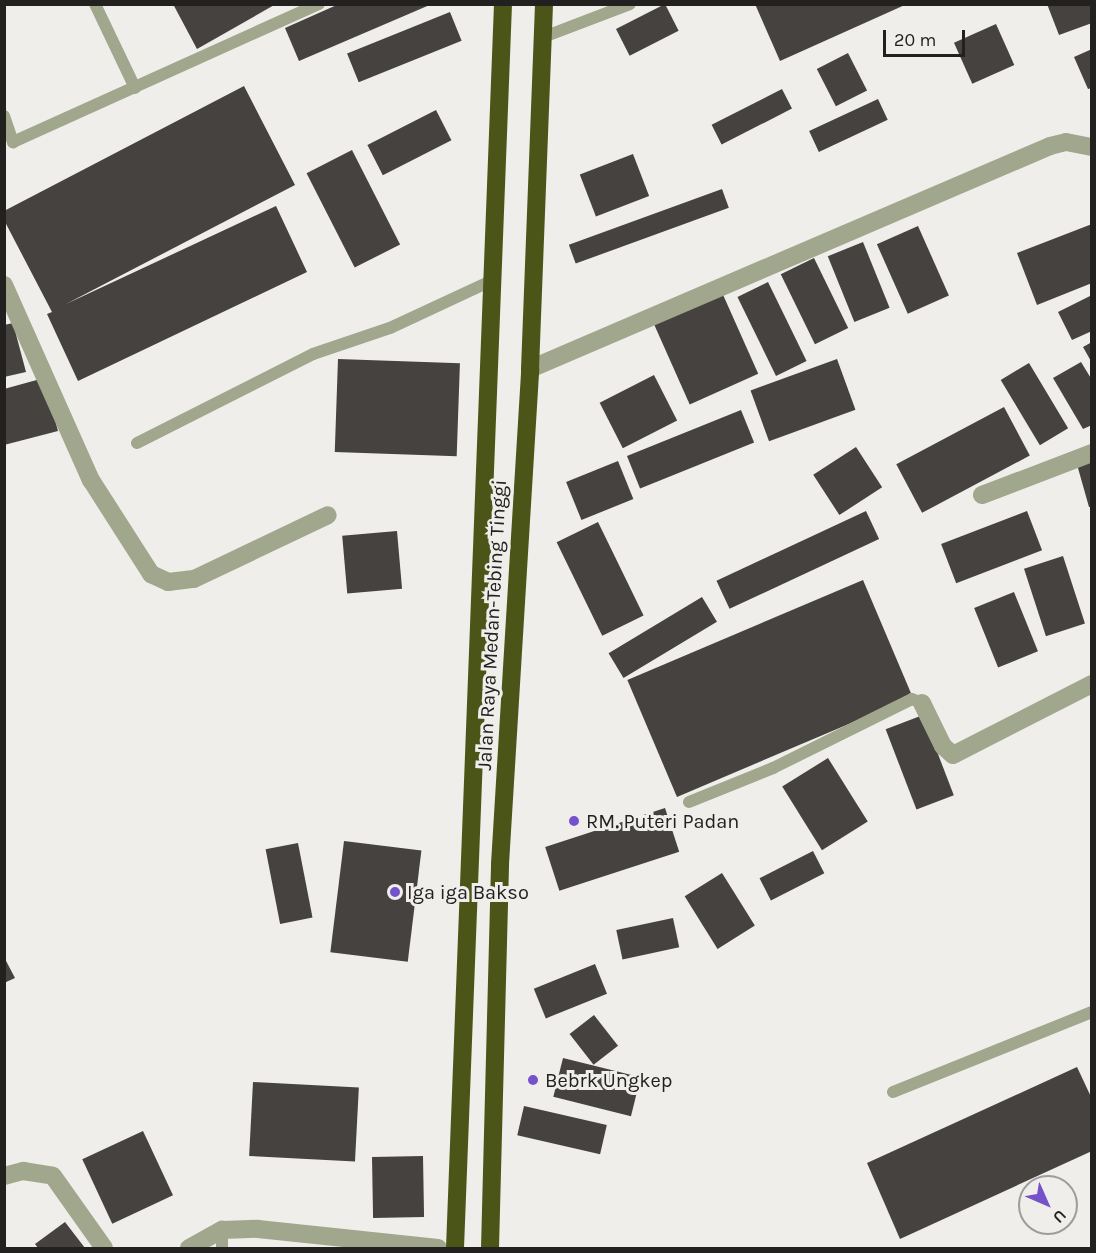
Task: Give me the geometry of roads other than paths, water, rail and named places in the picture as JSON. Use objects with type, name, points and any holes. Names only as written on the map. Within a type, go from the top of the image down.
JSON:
[{"type":"highway","name":"Jalan Raya Medan-Tebing Tinggi","points":[[455,1248],[503,4]]},
{"type":"highway","name":"Jalan Raya Medan-Tebing Tinggi","points":[[490,1248],[500,864],[530,369],[544,4]]},
{"type":"street","points":[[530,369],[1050,146],[1066,142],[1092,147]]},
{"type":"street","points":[[4,285],[91,480],[151,574],[168,582],[194,579],[328,515]]},
{"type":"street","points":[[982,495],[1092,453]]},
{"type":"street","points":[[922,703],[943,746],[954,755],[1092,684]]},
{"type":"street","points":[[4,1176],[23,1171],[53,1176],[104,1248]]},
{"type":"street","points":[[189,1248],[258,1229],[438,1248]]},
{"type":"lane","points":[[95,4],[135,88]]},
{"type":"lane","points":[[4,116],[9,143],[319,4]]},
{"type":"lane","points":[[542,38],[630,4]]},
{"type":"lane","points":[[137,443],[313,354],[390,328],[493,280]]},
{"type":"lane","points":[[689,802],[773,768],[912,699],[922,703]]},
{"type":"lane","points":[[893,1092],[1092,1011]]},
{"type":"place","name":"RM. Puteri Padan","points":[[574,821]]},
{"type":"place","name":"Iga iga Bakso","points":[[395,892]]},
{"type":"place","name":"Bebrk Ungkep","points":[[533,1080]]}]
